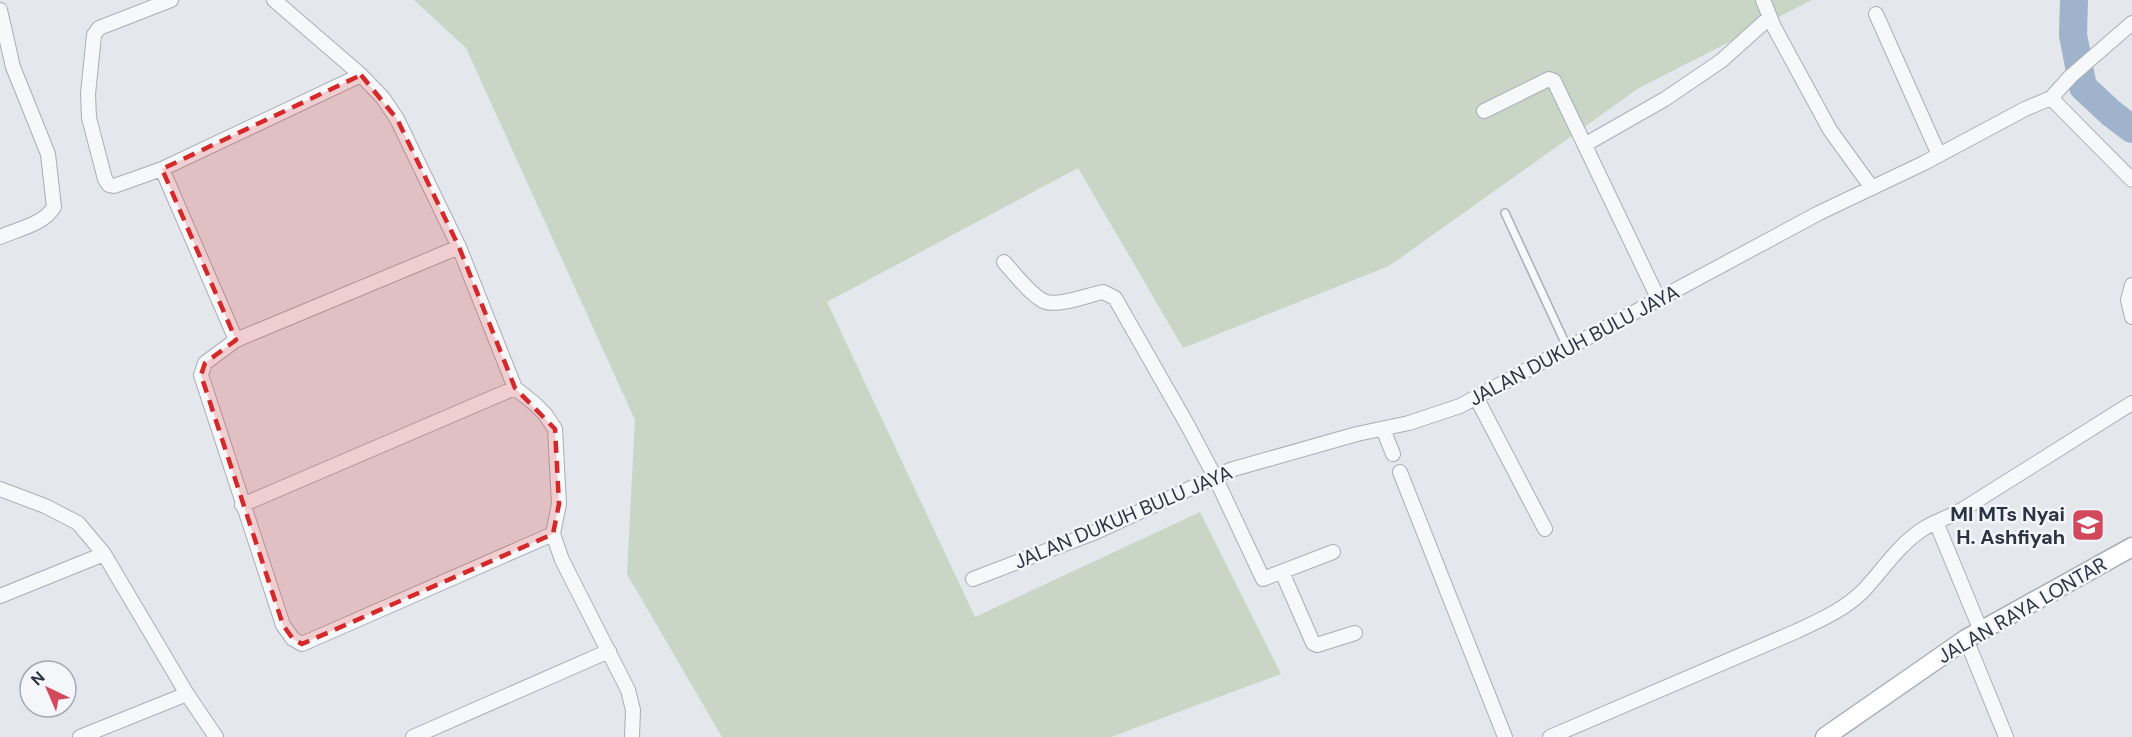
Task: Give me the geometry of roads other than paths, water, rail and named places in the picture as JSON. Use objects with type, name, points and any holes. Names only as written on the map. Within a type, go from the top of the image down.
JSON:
[{"type":"street","points":[[171,0],[99,28],[94,35],[88,94],[89,118],[105,179],[109,185],[114,186],[162,169],[361,75]]},
{"type":"street","points":[[274,0],[361,75],[383,98],[397,119],[459,247],[515,388],[540,409],[555,429],[559,504],[553,534],[562,560],[628,690],[633,710],[632,737]]},
{"type":"street","points":[[1763,0],[1830,130],[1872,188]]},
{"type":"street","points":[[0,10],[6,69],[48,154],[54,207],[50,214],[37,222],[0,237]]},
{"type":"street","points":[[1876,14],[1939,155]]},
{"type":"street","points":[[1586,144],[1665,99],[1712,67],[1770,17]]},
{"type":"street","name":"JALAN DUKUH BULU JAYA","points":[[973,579],[1096,532],[1230,470],[1434,416],[1476,397],[1820,213],[2051,98],[2071,76],[2132,23]]},
{"type":"street","points":[[1484,111],[1552,79],[1586,144],[1659,300]]},
{"type":"street","points":[[2051,98],[2132,180]]},
{"type":"street","points":[[162,169],[236,340]]},
{"type":"street","points":[[459,247],[236,340],[205,363],[201,375],[242,506],[283,626],[293,639],[302,644],[553,534]]},
{"type":"street","points":[[1004,262],[1044,302],[1055,303],[1103,292],[1115,298],[1215,477],[1262,577],[1266,579],[1332,552]]},
{"type":"street","points":[[2132,285],[2128,300],[2132,317]]},
{"type":"street","points":[[242,506],[515,388]]},
{"type":"street","points":[[1476,397],[1545,529]]},
{"type":"street","points":[[1550,737],[1787,636],[1833,613],[1863,591],[1910,538],[1961,510],[2132,403]]},
{"type":"street","points":[[1383,429],[1393,453]]},
{"type":"street","points":[[1400,472],[1505,737]]},
{"type":"street","points":[[0,489],[45,506],[78,523],[104,554],[187,694],[216,737]]},
{"type":"street","points":[[1936,522],[2006,737]]},
{"type":"street","name":"JALAN RAYA LONTAR","points":[[1825,737],[1974,635],[2132,547]]},
{"type":"street","points":[[0,596],[104,554]]},
{"type":"street","points":[[1282,572],[1313,643],[1317,645],[1355,633]]},
{"type":"street","points":[[413,737],[609,651]]},
{"type":"street","points":[[80,737],[187,694]]},
{"type":"lane","points":[[1505,213],[1568,349]]},
{"type":"waterway","points":[[2074,0],[2073,35],[2083,87],[2132,129]]},
{"type":"place","name":"MI MTs Nyai H. Ashfiyah","points":[[2088,525]]}]
